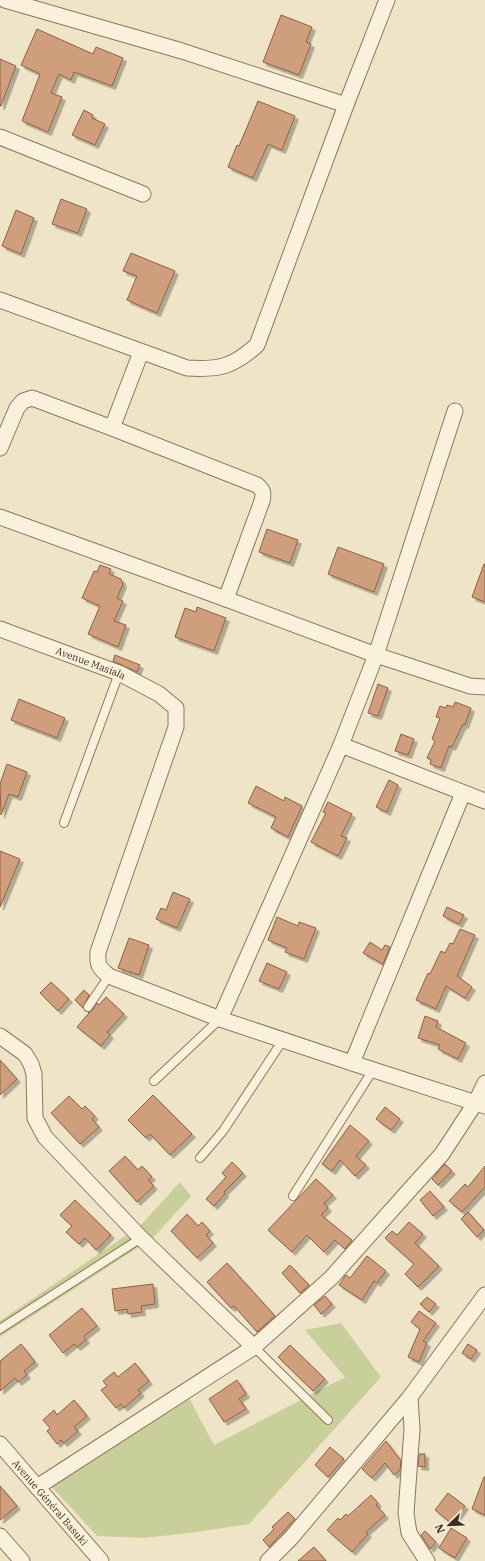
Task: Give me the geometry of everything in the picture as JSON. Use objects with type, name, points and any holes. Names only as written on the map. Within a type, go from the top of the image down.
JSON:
[{"type":"street","points":[[5,0],[182,51],[346,105]]},
{"type":"street","points":[[0,300],[187,368],[208,370],[230,365],[244,357],[257,345],[346,105],[387,0]]},
{"type":"street","points":[[0,137],[143,194]]},
{"type":"street","points":[[112,428],[141,352]]},
{"type":"street","points":[[0,448],[17,408],[23,401],[32,398],[257,485],[264,494],[226,599]]},
{"type":"street","points":[[220,1019],[341,745],[376,655],[455,411]]},
{"type":"street","points":[[0,517],[376,655],[470,686],[485,687]]},
{"type":"street","name":"Avenue Masiala","points":[[0,629],[119,673],[159,694],[176,708],[176,728],[98,952],[97,961],[101,969],[109,976]]},
{"type":"street","points":[[341,745],[485,801]]},
{"type":"street","points":[[352,1063],[464,793]]},
{"type":"street","points":[[109,976],[220,1019],[481,1104]]},
{"type":"street","points":[[0,1036],[25,1054],[31,1064],[34,1074],[35,1118],[39,1129],[45,1137],[141,1238],[254,1347]]},
{"type":"street","points":[[37,1488],[254,1347],[331,1278],[442,1154],[481,1104],[485,1084]]},
{"type":"street","points":[[268,1561],[291,1538],[410,1397],[485,1295]]},
{"type":"street","points":[[410,1397],[412,1429],[406,1513],[409,1533],[427,1561]]},
{"type":"street","name":"Avenue Général Basuki","points":[[0,1444],[101,1561]]},
{"type":"street","points":[[0,1536],[22,1561]]},
{"type":"lane","points":[[64,823],[119,673]]},
{"type":"lane","points":[[88,1007],[109,976]]},
{"type":"lane","points":[[154,1081],[220,1019]]},
{"type":"lane","points":[[200,1158],[223,1131],[283,1040]]},
{"type":"lane","points":[[293,1196],[373,1070]]},
{"type":"lane","points":[[0,1329],[141,1238]]},
{"type":"lane","points":[[254,1347],[328,1420]]},
{"type":"green space","points":[[180,1182],[191,1196],[153,1238],[0,1337],[0,1321],[141,1225]]},
{"type":"green space","points":[[341,1323],[381,1377],[249,1524],[144,1538],[97,1536],[52,1487],[189,1398],[214,1445],[345,1377],[305,1330]]},
{"type":"building","points":[[281,15],[312,27],[306,42],[311,44],[299,75],[263,62]]},
{"type":"building","points":[[37,29],[93,54],[96,47],[123,58],[112,86],[74,72],[71,80],[59,74],[51,93],[62,97],[48,132],[22,121],[40,74],[21,65]]},
{"type":"building","points":[[0,59],[16,66],[1,106],[0,106]]},
{"type":"building","points":[[258,101],[295,116],[282,150],[268,144],[253,178],[228,167],[237,145],[239,146]]},
{"type":"building","points":[[84,110],[93,115],[92,118],[105,124],[95,145],[72,135]]},
{"type":"building","points":[[61,199],[87,209],[78,233],[52,224]]},
{"type":"building","points":[[16,210],[34,218],[21,254],[2,246]]},
{"type":"building","points":[[131,253],[175,271],[157,313],[127,300],[137,276],[123,271]]},
{"type":"building","points":[[267,529],[298,540],[290,563],[259,552]]},
{"type":"building","points":[[338,547],[384,564],[374,592],[328,574]]},
{"type":"building","points":[[485,564],[485,602],[472,597]]},
{"type":"building","points":[[100,565],[111,569],[109,574],[121,579],[123,584],[117,598],[123,601],[114,621],[126,625],[118,647],[88,634],[100,606],[82,598],[94,571],[97,572]]},
{"type":"building","points":[[197,607],[226,618],[214,651],[175,637],[185,608],[196,612]]},
{"type":"building","points":[[115,655],[140,665],[137,672],[113,661]]},
{"type":"building","points":[[378,684],[388,688],[378,716],[368,713]]},
{"type":"building","points":[[19,699],[65,718],[57,738],[11,720]]},
{"type":"building","points":[[455,702],[471,708],[465,725],[463,724],[452,747],[449,746],[441,768],[430,764],[431,760],[427,758],[435,741],[432,739],[440,718],[436,717],[440,706],[446,708],[447,705],[453,707]]},
{"type":"building","points":[[401,734],[414,739],[408,755],[395,751]]},
{"type":"building","points":[[7,764],[27,772],[18,797],[9,794],[1,815],[0,784]]},
{"type":"building","points":[[389,780],[398,785],[387,812],[376,807]]},
{"type":"building","points":[[256,786],[284,801],[285,797],[302,806],[288,837],[271,828],[276,817],[248,803]]},
{"type":"building","points":[[328,802],[352,814],[341,836],[347,838],[338,856],[311,842],[326,813],[323,812]]},
{"type":"building","points":[[0,851],[20,859],[0,907]]},
{"type":"building","points":[[173,892],[190,899],[177,928],[156,919],[161,908],[166,910]]},
{"type":"building","points":[[447,907],[464,915],[459,924],[443,916]]},
{"type":"building","points":[[277,917],[298,926],[299,922],[316,928],[304,959],[285,952],[287,948],[268,940]]},
{"type":"building","points":[[460,929],[475,935],[457,976],[472,987],[465,998],[446,986],[436,1009],[416,1000],[428,973],[430,974],[441,951],[445,953],[450,943],[453,944]]},
{"type":"building","points":[[129,938],[149,945],[139,975],[118,968]]},
{"type":"building","points":[[370,942],[382,950],[385,945],[390,947],[383,964],[363,953]]},
{"type":"building","points":[[267,963],[287,972],[279,989],[259,981]]},
{"type":"building","points":[[51,982],[69,999],[58,1011],[40,993]]},
{"type":"building","points":[[84,990],[89,995],[83,1008],[75,1000]]},
{"type":"building","points":[[106,997],[124,1014],[107,1032],[110,1035],[101,1046],[77,1027],[89,1013],[88,1012],[91,1012],[97,1003],[99,1005]]},
{"type":"building","points":[[425,1016],[438,1021],[436,1027],[466,1043],[458,1059],[438,1049],[440,1045],[418,1038]]},
{"type":"building","points":[[0,1060],[17,1079],[0,1095]]},
{"type":"building","points":[[153,1095],[192,1134],[170,1155],[150,1134],[146,1138],[128,1120]]},
{"type":"building","points":[[69,1096],[82,1109],[85,1106],[95,1116],[92,1119],[99,1127],[80,1144],[51,1113]]},
{"type":"building","points":[[385,1107],[400,1119],[391,1130],[376,1119]]},
{"type":"building","points":[[350,1125],[369,1141],[356,1156],[366,1165],[355,1176],[340,1160],[332,1171],[322,1164]]},
{"type":"building","points":[[125,1156],[138,1170],[142,1166],[152,1177],[148,1180],[154,1186],[137,1202],[109,1171]]},
{"type":"building","points":[[232,1162],[243,1173],[224,1192],[225,1194],[214,1206],[206,1199],[226,1177],[222,1173]]},
{"type":"building","points":[[445,1164],[452,1171],[438,1185],[432,1179]]},
{"type":"building","points":[[485,1166],[485,1187],[462,1212],[449,1201],[465,1184],[468,1187]]},
{"type":"building","points":[[316,1179],[333,1195],[324,1203],[328,1208],[321,1215],[352,1240],[345,1249],[335,1240],[324,1252],[307,1235],[292,1252],[268,1230]]},
{"type":"building","points":[[430,1191],[444,1207],[433,1216],[420,1200]]},
{"type":"building","points":[[75,1200],[111,1235],[96,1250],[85,1238],[79,1244],[66,1232],[72,1226],[60,1215]]},
{"type":"building","points":[[468,1212],[484,1230],[477,1237],[461,1219]]},
{"type":"building","points":[[187,1214],[198,1226],[202,1222],[210,1231],[206,1235],[213,1243],[197,1258],[171,1231]]},
{"type":"building","points":[[409,1222],[423,1234],[415,1243],[439,1266],[418,1287],[405,1274],[414,1264],[385,1238],[392,1231],[397,1235]]},
{"type":"building","points":[[367,1256],[386,1271],[377,1283],[374,1281],[362,1300],[339,1285],[346,1275],[350,1278]]},
{"type":"building","points":[[227,1263],[275,1316],[257,1332],[234,1306],[231,1308],[207,1282]]},
{"type":"building","points":[[290,1265],[309,1285],[300,1293],[282,1273]]},
{"type":"building","points":[[153,1284],[155,1304],[141,1306],[142,1312],[128,1314],[127,1309],[115,1311],[112,1289]]},
{"type":"building","points":[[325,1296],[332,1304],[321,1314],[314,1305]]},
{"type":"building","points":[[427,1297],[436,1304],[429,1312],[420,1304]]},
{"type":"building","points":[[82,1308],[97,1326],[84,1336],[86,1340],[77,1347],[74,1344],[63,1353],[49,1335]]},
{"type":"building","points":[[419,1311],[436,1323],[423,1341],[427,1343],[419,1362],[408,1357],[420,1329],[411,1322]]},
{"type":"building","points":[[21,1344],[35,1362],[24,1371],[27,1375],[18,1382],[15,1378],[0,1391],[0,1361]]},
{"type":"building","points":[[468,1344],[477,1350],[471,1359],[462,1353]]},
{"type":"building","points":[[290,1345],[325,1379],[313,1391],[278,1357]]},
{"type":"building","points":[[135,1363],[149,1381],[138,1390],[141,1393],[124,1408],[121,1404],[116,1408],[101,1390],[107,1386],[103,1381],[114,1372],[118,1377]]},
{"type":"building","points":[[237,1380],[246,1394],[239,1399],[246,1409],[224,1422],[209,1399]]},
{"type":"building","points":[[74,1400],[87,1416],[74,1427],[78,1431],[64,1443],[61,1440],[57,1444],[47,1431],[50,1428],[43,1420],[54,1410],[57,1415]]},
{"type":"building","points":[[386,1441],[401,1461],[400,1470],[394,1475],[385,1463],[372,1478],[362,1469]]},
{"type":"building","points":[[330,1447],[344,1459],[328,1477],[315,1465]]},
{"type":"building","points":[[419,1454],[425,1454],[425,1467],[418,1466]]},
{"type":"building","points":[[485,1477],[485,1515],[472,1509]]},
{"type":"building","points":[[0,1486],[17,1506],[0,1520]]},
{"type":"building","points":[[448,1493],[465,1506],[452,1524],[435,1510]]},
{"type":"building","points":[[371,1495],[378,1503],[376,1505],[385,1515],[366,1532],[368,1534],[352,1552],[327,1530],[338,1518],[340,1520],[346,1514],[348,1516]]},
{"type":"building","points":[[288,1512],[295,1519],[269,1547],[263,1540],[274,1529],[272,1527]]},
{"type":"building","points":[[451,1528],[467,1538],[455,1558],[439,1548]]},
{"type":"building","points":[[425,1531],[436,1542],[430,1549],[421,1535]]},
{"type":"building","points":[[314,1547],[326,1561],[298,1561]]}]
